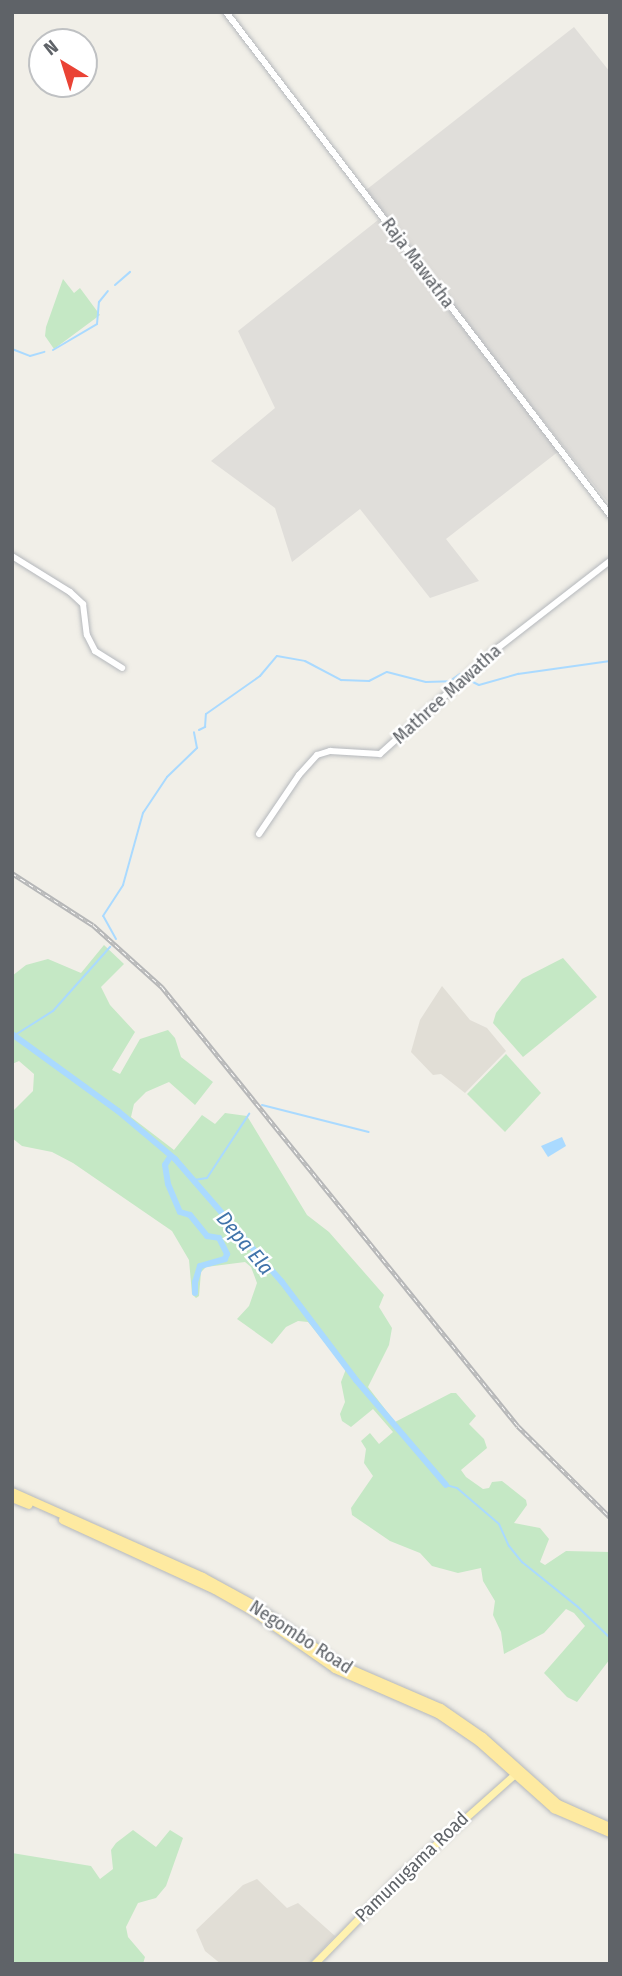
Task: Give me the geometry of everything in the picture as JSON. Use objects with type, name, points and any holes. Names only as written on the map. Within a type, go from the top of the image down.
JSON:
[{"type":"highway","name":"Negombo Road","points":[[12,1492],[232,1592],[341,1665],[441,1708],[483,1737],[554,1809],[610,1833]]},
{"type":"highway","name":"Negombo Road","points":[[12,1498],[215,1590],[252,1611],[335,1669],[428,1709],[455,1724],[558,1804],[610,1827]]},
{"type":"main road","name":"Pamunugama Road","points":[[314,1964],[400,1876],[517,1772]]},
{"type":"street","name":"Raja Mawatha","points":[[226,12],[610,515]]},
{"type":"street","points":[[12,556],[70,592],[83,604],[87,635],[95,651],[122,668]]},
{"type":"street","name":"Mathree Mawatha","points":[[259,834],[299,775],[317,755],[330,751],[380,754],[499,647],[610,561]]},
{"type":"shaded area","points":[[574,27],[610,72],[610,505],[468,326],[366,190]]},
{"type":"shaded area","points":[[378,220],[559,451],[446,539],[479,581],[430,598],[360,509],[292,562],[275,508],[211,461],[275,408],[238,331]]},
{"type":"shaded area","points":[[442,986],[470,1020],[487,1028],[506,1051],[465,1093],[441,1074],[433,1075],[411,1052],[420,1020]]},
{"type":"shaded area","points":[[257,1879],[287,1908],[298,1903],[335,1936],[309,1964],[221,1964],[205,1951],[196,1930],[243,1885]]},
{"type":"green space","points":[[63,279],[74,293],[80,288],[100,315],[54,349],[45,336],[46,327]]},
{"type":"green space","points":[[104,945],[124,964],[101,987],[110,1005],[135,1032],[112,1070],[120,1074],[140,1039],[168,1030],[175,1038],[181,1057],[213,1082],[195,1105],[169,1082],[146,1092],[134,1104],[131,1117],[174,1150],[202,1115],[215,1124],[225,1113],[247,1116],[307,1215],[329,1232],[384,1295],[379,1307],[392,1328],[389,1345],[368,1387],[395,1422],[451,1393],[456,1393],[476,1416],[469,1424],[484,1439],[487,1448],[461,1470],[483,1489],[489,1488],[492,1482],[502,1481],[526,1500],[527,1505],[514,1523],[540,1528],[549,1539],[540,1562],[545,1565],[566,1551],[610,1552],[610,1659],[577,1702],[567,1697],[544,1673],[585,1626],[574,1613],[566,1609],[544,1633],[504,1654],[501,1632],[493,1615],[495,1601],[483,1581],[481,1568],[458,1573],[432,1566],[420,1553],[390,1541],[352,1515],[351,1508],[373,1476],[364,1463],[366,1449],[361,1441],[370,1433],[379,1444],[393,1432],[373,1409],[351,1427],[342,1421],[340,1414],[345,1402],[341,1382],[346,1369],[308,1322],[298,1321],[286,1327],[272,1344],[237,1319],[249,1306],[257,1283],[251,1267],[245,1262],[206,1267],[201,1272],[199,1296],[196,1298],[192,1294],[189,1260],[172,1231],[73,1163],[52,1152],[22,1146],[12,1138],[12,1112],[33,1091],[34,1074],[19,1061],[12,1064],[12,976],[26,965],[48,959],[81,973]]},
{"type":"green space","points":[[563,958],[597,997],[523,1057],[493,1023],[496,1013],[522,979]]},
{"type":"green space","points":[[506,1054],[541,1093],[505,1132],[467,1094]]},
{"type":"green space","points":[[133,1830],[156,1847],[170,1830],[183,1838],[166,1886],[156,1898],[138,1903],[126,1927],[128,1937],[145,1957],[143,1964],[12,1964],[12,1853],[91,1866],[100,1879],[113,1869],[111,1850]]},
{"type":"water","points":[[562,1137],[566,1146],[548,1157],[541,1146]]},
{"type":"waterway","points":[[115,285],[130,272]]},
{"type":"waterway","points":[[53,350],[97,324],[99,302],[108,291]]},
{"type":"waterway","points":[[12,349],[30,356],[44,352]]},
{"type":"waterway","points":[[199,730],[205,727],[206,714],[260,676],[277,656],[305,661],[341,680],[369,681],[387,672],[426,682],[450,681],[462,675]]},
{"type":"waterway","points":[[469,680],[479,685],[518,674],[610,661]]},
{"type":"waterway","points":[[116,939],[103,916],[123,885],[143,813],[167,777],[197,748],[194,732]]},
{"type":"waterway","points":[[15,1035],[53,1011],[110,947]]},
{"type":"waterway","name":"Depa Ela","points":[[12,1034],[118,1111],[175,1159],[282,1282],[356,1380],[446,1485]]},
{"type":"waterway","points":[[262,1105],[369,1132]]},
{"type":"waterway","points":[[194,1180],[207,1178],[249,1114]]},
{"type":"waterway","points":[[170,1157],[165,1165],[168,1184],[180,1212],[190,1215],[207,1236],[219,1238],[227,1254],[225,1259],[200,1266],[195,1293]]},
{"type":"waterway","points":[[446,1485],[457,1488],[499,1524],[509,1546],[522,1562],[578,1607],[610,1638]]},
{"type":"railway","points":[[12,873],[93,925],[162,987],[518,1426],[610,1517]]}]
